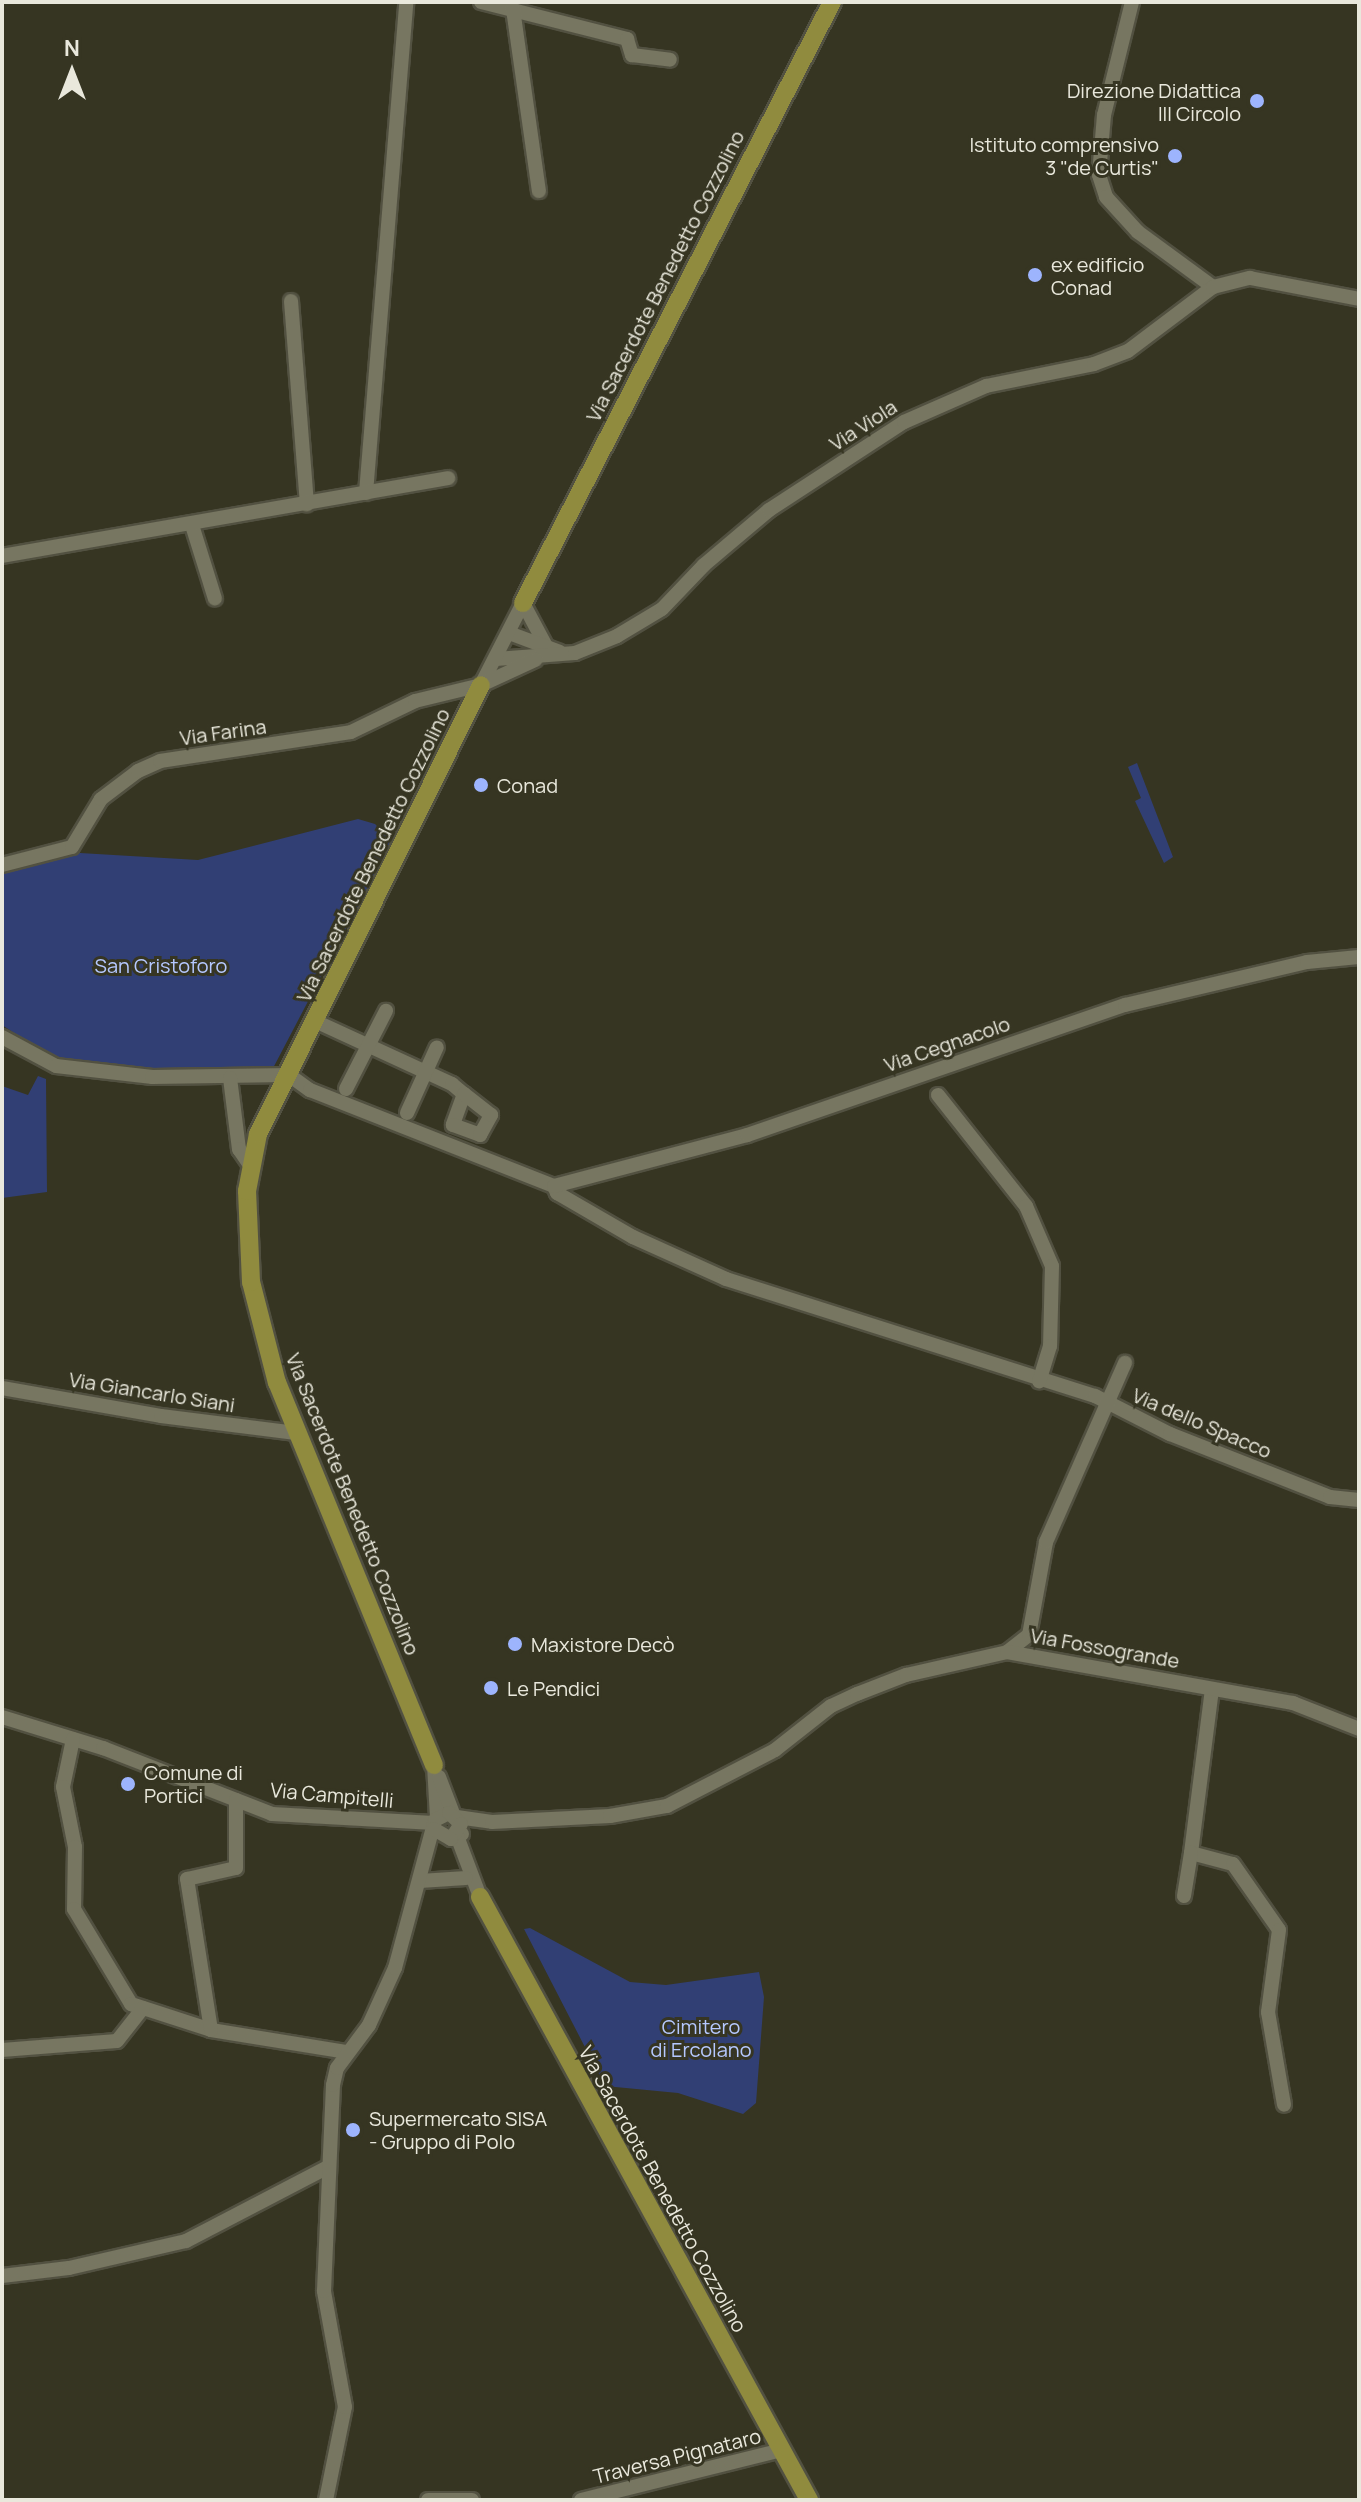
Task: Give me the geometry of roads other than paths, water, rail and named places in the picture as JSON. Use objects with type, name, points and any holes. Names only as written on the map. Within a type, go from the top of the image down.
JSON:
[{"type":"main road","name":"Via Sacerdote Benedetto Cozzolino","points":[[523,603],[832,2]]},
{"type":"main road","name":"Via Sacerdote Benedetto Cozzolino","points":[[434,1765],[277,1383],[251,1282],[249,1164],[258,1134],[481,685]]},
{"type":"main road","name":"Via Sacerdote Benedetto Cozzolino","points":[[480,1897],[809,2500]]},
{"type":"street","points":[[366,493],[406,2]]},
{"type":"street","points":[[481,2],[627,39],[632,55],[670,60]]},
{"type":"street","points":[[1132,2],[1104,115],[1099,175],[1106,197],[1138,232],[1213,287]]},
{"type":"street","points":[[513,9],[539,191]]},
{"type":"street","name":"Via Viola","points":[[496,659],[544,651],[564,653],[617,636],[662,609],[704,565],[769,510],[904,422],[986,386],[1081,368],[1128,351],[1213,287],[1250,278],[1359,299]]},
{"type":"street","points":[[291,301],[307,504]]},
{"type":"street","points":[[2,556],[448,478]]},
{"type":"street","points":[[192,525],[215,599]]},
{"type":"street","points":[[481,685],[544,651],[523,603]]},
{"type":"street","name":"Via Sacerdote Benedetto Cozzolino","points":[[481,685],[523,603]]},
{"type":"street","name":"Via Viola","points":[[509,633],[544,651]]},
{"type":"street","name":"Via Farina","points":[[2,865],[72,847],[101,799],[138,771],[160,761],[351,732],[415,701],[481,685]]},
{"type":"street","name":"Via Cegnacolo","points":[[554,1186],[747,1135],[1125,1005],[1307,962],[1359,957]]},
{"type":"street","points":[[346,1089],[386,1011]]},
{"type":"street","points":[[315,1021],[423,1075],[452,1084],[464,1094]]},
{"type":"street","points":[[2,1037],[56,1066],[152,1077],[289,1075],[310,1090],[554,1186],[557,1193],[633,1237],[726,1279],[1107,1404],[1125,1363]]},
{"type":"street","points":[[407,1113],[437,1047]]},
{"type":"street","points":[[230,1078],[239,1149],[249,1164]]},
{"type":"street","points":[[938,1095],[1026,1206],[1052,1266],[1050,1346],[1039,1381]]},
{"type":"street","name":"Via Giancarlo Siani","points":[[2,1388],[296,1433]]},
{"type":"street","name":"Via dello Spacco","points":[[1007,1652],[1029,1635],[1046,1542],[1078,1459],[1107,1404],[1330,1497],[1359,1500]]},
{"type":"street","name":"Via Fossogrande","points":[[492,1822],[610,1816],[667,1806],[775,1750],[831,1706],[857,1694],[906,1675],[1007,1652],[1310,1708],[1359,1729]]},
{"type":"street","points":[[1184,1896],[1212,1689]]},
{"type":"street","name":"Via Campitelli","points":[[2,1717],[73,1739],[272,1814],[442,1831]]},
{"type":"street","points":[[73,1739],[63,1787],[75,1847],[74,1909],[131,2004],[211,2030],[347,2052]]},
{"type":"street","name":"Via Sacerdote Benedetto Cozzolino","points":[[434,1765],[455,1815],[442,1831]]},
{"type":"street","name":"Via Sacerdote Benedetto Cozzolino","points":[[434,1765],[442,1831],[466,1878],[480,1897]]},
{"type":"street","points":[[211,2030],[187,1879],[236,1868],[236,1800]]},
{"type":"street","points":[[326,2500],[345,2407],[324,2291],[326,2168],[333,2085],[347,2052],[369,2025],[395,1968],[422,1874],[442,1831],[455,1815],[492,1822]]},
{"type":"street","points":[[442,1831],[492,1822]]},
{"type":"street","name":"Via Sacerdote Benedetto Cozzolino","points":[[442,1831],[480,1897]]},
{"type":"street","points":[[1191,1853],[1233,1864],[1279,1930],[1268,2012],[1284,2105]]},
{"type":"street","points":[[422,1874],[466,1878]]},
{"type":"street","points":[[2,2050],[117,2041],[143,2008]]},
{"type":"street","points":[[2,2276],[97,2262],[209,2233],[326,2168]]},
{"type":"street","name":"Traversa Pignataro","points":[[581,2500],[782,2450]]},
{"type":"street","points":[[428,2500],[472,2500]]},
{"type":"place","name":"Direzione Didattica III Circolo","points":[[1257,101]]},
{"type":"place","name":"Istituto comprensivo 3 \"de Curtis\"","points":[[1175,156]]},
{"type":"place","name":"ex edificio Conad","points":[[1035,275]]},
{"type":"place","name":"Conad","points":[[481,785]]},
{"type":"place","name":"Maxistore Decò","points":[[515,1644]]},
{"type":"place","name":"Le Pendici","points":[[491,1688]]},
{"type":"place","name":"Comune di Portici","points":[[128,1784]]},
{"type":"place","name":"Supermercato SISA - Gruppo di Polo","points":[[353,2130]]},
{"type":"park label","name":"San Cristoforo","points":[[161,965]]},
{"type":"park label","name":"Cimitero di Ercolano","points":[[701,2038]]}]
